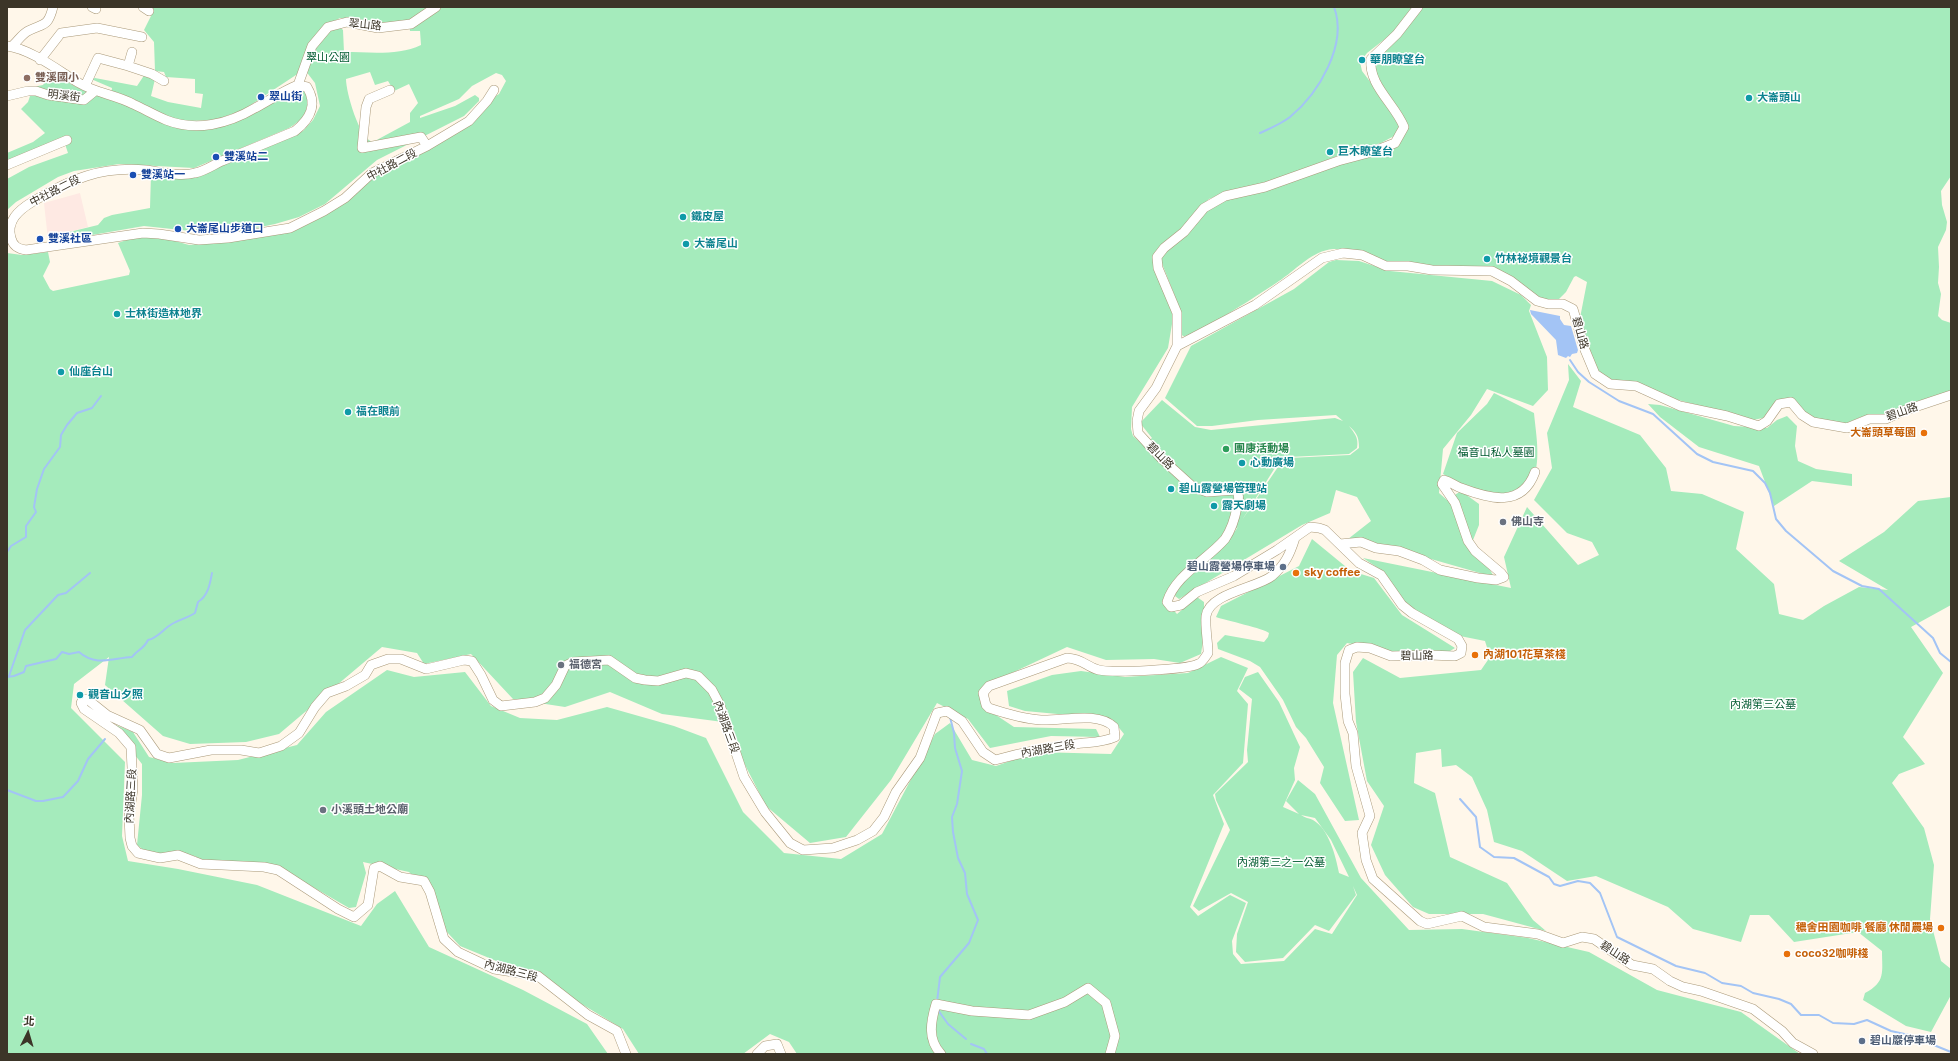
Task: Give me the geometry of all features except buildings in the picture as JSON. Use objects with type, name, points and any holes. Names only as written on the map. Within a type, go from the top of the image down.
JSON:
[{"type":"street","points":[[53,7],[50,19],[46,24],[26,32],[10,46],[40,60],[95,91],[132,103],[167,120],[193,126],[212,125],[230,120],[254,109],[298,85]]},
{"type":"street","points":[[419,17],[428,7]]},
{"type":"street","name":"翠山路","points":[[298,85],[312,46],[328,27],[347,22],[378,28],[411,24],[419,17],[436,7]]},
{"type":"street","name":"碧山路","points":[[1418,7],[1397,34],[1370,59],[1370,67],[1374,78],[1384,96],[1400,117],[1404,127],[1395,143],[1265,187],[1225,196],[1204,208],[1184,232],[1164,248],[1157,257],[1158,268],[1177,312],[1177,346],[1156,388],[1139,411],[1138,432],[1161,458],[1193,487],[1207,492],[1236,490],[1239,497],[1233,524],[1225,538],[1178,582],[1169,595],[1167,602],[1170,607],[1181,605],[1197,592],[1234,576],[1310,528],[1324,530],[1359,562],[1381,575],[1402,605],[1422,620],[1458,639],[1462,646],[1461,653],[1455,656],[1391,656],[1370,648],[1358,647],[1348,650],[1345,663],[1345,694],[1348,721],[1353,733],[1356,766],[1370,816],[1362,833],[1366,860],[1373,878],[1420,921],[1427,924],[1462,916],[1484,927],[1538,934],[1563,943],[1582,937],[1594,939],[1619,958],[1632,965],[1653,969],[1670,982],[1753,1009],[1777,1027],[1793,1043],[1813,1054]]},
{"type":"street","points":[[40,60],[62,33],[97,28],[142,37]]},
{"type":"street","points":[[128,66],[132,52]]},
{"type":"street","points":[[85,86],[98,58],[152,74],[164,82]]},
{"type":"street","name":"中社路二段","points":[[298,85],[307,87],[313,102],[307,120],[295,131],[193,174],[123,170],[94,173],[75,179],[24,207],[17,214],[10,227],[12,242],[19,249],[26,250],[142,233],[199,240],[228,238],[290,228],[344,198],[372,173],[427,146],[469,121],[487,101],[494,90]]},
{"type":"street","points":[[390,90],[369,100],[366,107],[362,148],[422,137],[427,146]]},
{"type":"street","name":"明溪街","points":[[7,96],[28,91],[36,91],[48,95],[84,100],[95,91]]},
{"type":"street","points":[[7,165],[67,140]]},
{"type":"street","name":"碧山路","points":[[1177,346],[1255,305],[1322,258],[1343,253],[1362,255],[1386,266],[1408,266],[1432,270],[1492,271],[1511,281],[1537,301],[1548,304],[1563,304],[1573,309],[1585,350],[1595,374],[1610,384],[1636,386],[1680,406],[1727,416],[1759,426],[1767,421],[1779,404],[1791,402],[1802,415],[1813,422],[1846,428],[1869,419],[1886,419],[1903,411],[1951,395]]},
{"type":"street","points":[[1340,544],[1361,542],[1376,548],[1399,551],[1423,560],[1440,570],[1496,580],[1504,577],[1501,572],[1475,551],[1468,541],[1455,503],[1442,484],[1444,480],[1452,482],[1459,488],[1498,498],[1507,497],[1520,494],[1530,484],[1535,472]]},
{"type":"street","name":"內湖路三段","points":[[626,1054],[617,1031],[588,1014],[538,976],[494,969],[458,952],[444,939],[424,881],[400,877],[380,866],[374,868],[368,905],[354,917],[338,909],[278,870],[257,866],[201,864],[178,855],[160,858],[138,853],[132,846],[130,838],[130,816],[134,789],[131,747],[119,733],[84,709],[81,703],[83,699],[87,699],[94,706],[107,714],[140,730],[157,754],[169,758],[211,750],[241,750],[259,753],[281,746],[299,733],[314,707],[327,693],[346,686],[365,675],[372,664],[388,659],[401,660],[426,669],[464,660],[472,661],[481,675],[493,700],[501,706],[535,702],[545,698],[556,685],[566,666],[573,662],[609,660],[636,678],[645,680],[658,681],[692,673],[702,678],[712,690],[720,705],[744,777],[772,822],[796,848],[811,851],[833,848],[857,840],[873,831],[884,817],[896,792],[920,758],[937,713],[947,712],[962,721],[983,752],[995,760],[1026,752],[1075,744],[1106,742],[1115,737],[1114,727],[1108,721],[1084,718],[1041,720],[990,708],[986,705],[983,693],[989,686],[1068,658],[1079,659],[1098,670],[1161,669],[1198,664],[1208,653],[1206,616],[1210,607],[1226,596],[1271,577],[1288,560],[1295,538]]},
{"type":"street","points":[[941,1054],[935,1048],[930,1024],[936,1004],[972,1011],[1029,1015],[1065,1002],[1088,988],[1106,1003],[1115,1036],[1110,1054]]},
{"type":"street","points":[[757,1054],[765,1046],[777,1044],[781,1054]]},
{"type":"shaded area","points":[[80,193],[88,227],[61,234],[63,240],[48,240],[44,203]]},
{"type":"green space","name":"翠山公園","points":[[150,7],[1413,7],[1394,32],[1367,53],[1360,62],[1362,71],[1400,121],[1401,126],[1399,132],[1381,143],[1339,155],[1300,172],[1209,199],[1198,209],[1186,225],[1160,246],[1155,252],[1153,263],[1170,305],[1173,318],[1168,348],[1132,407],[1131,429],[1133,436],[1143,445],[1152,438],[1140,423],[1162,400],[1195,427],[1211,430],[1335,418],[1343,421],[1336,415],[1197,426],[1165,398],[1191,346],[1294,289],[1329,262],[1336,260],[1359,261],[1390,271],[1492,281],[1521,295],[1531,305],[1529,311],[1547,357],[1548,390],[1533,406],[1487,389],[1471,415],[1443,449],[1439,493],[1447,500],[1461,491],[1479,504],[1479,525],[1473,540],[1494,577],[1396,549],[1348,539],[1371,521],[1357,497],[1336,490],[1330,513],[1302,525],[1179,599],[1175,596],[1177,588],[1225,545],[1238,527],[1186,570],[1168,589],[1163,599],[1177,614],[1197,597],[1204,602],[1204,634],[1201,654],[1180,663],[1154,659],[1106,660],[1067,647],[982,687],[984,707],[1014,727],[1096,729],[1100,737],[1051,736],[990,748],[968,719],[937,703],[891,780],[846,837],[810,843],[766,806],[723,722],[662,714],[610,692],[565,707],[513,699],[471,654],[424,664],[417,653],[382,647],[279,734],[246,742],[190,744],[163,736],[105,685],[109,657],[74,684],[71,708],[125,762],[122,836],[128,861],[178,869],[257,885],[361,926],[377,904],[395,891],[429,947],[523,990],[587,1024],[608,1054],[7,1054],[7,253],[22,255],[48,252],[50,262],[43,276],[50,289],[53,291],[129,275],[130,271],[118,243],[132,238],[161,237],[189,245],[240,240],[291,231],[314,220],[347,200],[374,176],[450,137],[477,116],[494,97],[499,94],[506,81],[502,75],[496,73],[472,86],[459,99],[420,116],[420,118],[455,106],[475,95],[479,98],[479,101],[464,116],[377,160],[325,204],[299,217],[246,230],[200,232],[144,226],[63,240],[61,234],[98,225],[104,218],[112,215],[150,208],[151,174],[180,177],[198,175],[303,131],[313,120],[320,106],[315,83],[305,70],[317,42],[333,28],[340,27],[343,30],[344,52],[393,52],[403,51],[421,45],[420,31],[410,31],[409,22],[384,25],[350,18],[340,18],[328,24],[309,46],[299,73],[243,110],[215,120],[185,121],[170,118],[111,95],[112,88],[91,79],[95,78],[137,86],[145,74],[155,79],[151,96],[168,102],[201,108],[203,94],[195,93],[195,79],[166,77],[164,72],[155,71],[154,42],[144,30],[154,10]],"holes":[[[370,72],[375,85],[388,81],[394,91],[409,84],[418,103],[410,113],[410,122],[373,142],[368,139],[358,124],[348,94],[346,79]],[[1349,426],[1357,436],[1359,448],[1350,455],[1289,458],[1280,464],[1242,520],[1278,463],[1289,457],[1349,454],[1357,448],[1357,438]]]},
{"type":"green space","points":[[1422,7],[1951,7],[1951,176],[1941,191],[1942,205],[1947,222],[1946,230],[1938,247],[1938,283],[1941,294],[1938,316],[1942,320],[1951,323],[1951,393],[1884,416],[1861,417],[1842,425],[1811,419],[1798,407],[1773,406],[1763,418],[1753,420],[1611,382],[1595,371],[1580,318],[1587,282],[1576,276],[1566,292],[1559,299],[1545,300],[1533,294],[1515,281],[1494,274],[1466,269],[1395,263],[1341,249],[1325,250],[1312,256],[1282,279],[1231,312],[1200,330],[1183,336],[1181,334],[1178,304],[1161,261],[1163,251],[1205,211],[1220,201],[1314,172],[1403,135],[1379,83],[1373,63]]},
{"type":"green space","points":[[51,72],[76,87],[92,91],[145,112],[207,128],[301,87],[308,95],[308,101],[306,111],[302,118],[289,128],[194,168],[119,164],[74,171],[58,177],[16,202],[7,210],[7,179],[29,167],[68,153],[65,144],[7,169],[7,153],[33,142],[45,133],[21,109],[28,102],[33,87],[43,85]]},
{"type":"green space","name":"內湖第三公墓","points":[[1568,364],[1581,381],[1573,407],[1640,435],[1666,468],[1671,491],[1702,494],[1744,512],[1736,549],[1774,584],[1779,614],[1803,620],[1824,606],[1859,587],[1888,590],[1839,561],[1884,532],[1918,501],[1951,497],[1951,605],[1911,627],[1943,673],[1903,737],[1925,764],[1899,774],[1892,783],[1924,828],[1934,865],[1930,919],[1941,961],[1951,969],[1951,995],[1931,1032],[1906,1026],[1863,1000],[1865,993],[1877,985],[1880,980],[1882,971],[1882,951],[1858,932],[1794,942],[1769,915],[1750,915],[1741,942],[1693,929],[1668,907],[1596,876],[1567,881],[1522,851],[1494,842],[1487,810],[1472,777],[1456,765],[1442,767],[1441,749],[1416,753],[1414,783],[1435,793],[1450,857],[1507,883],[1533,920],[1546,931],[1483,914],[1429,914],[1413,907],[1385,875],[1371,845],[1384,806],[1367,781],[1356,722],[1353,672],[1363,658],[1400,678],[1481,670],[1490,657],[1485,641],[1455,635],[1402,602],[1384,572],[1363,558],[1511,588],[1504,557],[1527,507],[1578,565],[1599,555],[1592,542],[1567,533],[1534,500],[1552,468],[1547,433],[1569,380]]},
{"type":"green space","name":"福音山私人墓園","points":[[1494,393],[1534,413],[1537,458],[1534,476],[1528,487],[1508,494],[1487,495],[1477,492],[1443,474],[1457,433],[1487,404]]},
{"type":"green space","points":[[1648,404],[1660,405],[1734,426],[1767,428],[1777,420],[1787,416],[1797,426],[1795,446],[1798,461],[1816,469],[1852,474],[1852,486],[1812,481],[1774,506],[1759,466],[1699,447],[1660,417]]},
{"type":"green space","points":[[1312,539],[1351,571],[1374,578],[1402,615],[1455,648],[1445,654],[1394,652],[1347,643],[1337,655],[1333,703],[1359,820],[1345,821],[1320,783],[1324,767],[1306,738],[1296,727],[1283,700],[1260,667],[1250,661],[1218,649],[1217,643],[1225,635],[1264,642],[1269,633],[1266,631],[1216,617],[1221,606],[1299,566]]},
{"type":"green space","name":"內湖第三之一公墓","points":[[1221,657],[1248,668],[1237,691],[1248,704],[1243,763],[1213,795],[1224,824],[1190,907],[1198,916],[1230,895],[1246,903],[1232,941],[1233,954],[1241,964],[1284,961],[1315,929],[1332,934],[1357,895],[1353,886],[1356,895],[1329,931],[1315,925],[1283,958],[1245,962],[1236,952],[1237,934],[1248,902],[1231,893],[1199,911],[1193,906],[1230,830],[1216,800],[1215,794],[1248,762],[1247,750],[1252,699],[1239,689],[1245,677],[1258,672],[1279,702],[1300,747],[1294,768],[1295,780],[1283,807],[1299,814],[1286,801],[1298,780],[1315,794],[1361,878],[1409,930],[1462,929],[1528,938],[1589,952],[1657,990],[1741,1012],[1800,1054],[797,1054],[789,1042],[770,1034],[743,1054],[639,1054],[623,1029],[540,979],[460,946],[446,931],[428,891],[409,872],[363,862],[366,873],[356,907],[349,908],[287,872],[206,865],[195,856],[146,852],[137,845],[142,795],[142,764],[115,730],[116,725],[133,732],[149,757],[173,763],[238,760],[297,745],[326,712],[387,670],[414,677],[465,672],[491,706],[520,718],[557,720],[607,707],[674,726],[706,738],[743,812],[784,853],[841,859],[882,834],[935,734],[950,723],[972,760],[996,766],[1036,752],[1111,754],[1124,734],[1112,719],[1025,711],[1009,706],[1007,691],[1052,675],[1081,671],[1125,677],[1188,673]],"holes":[[[1301,815],[1315,818],[1331,840],[1349,877],[1339,873],[1331,844],[1319,824]]]},
{"type":"water","points":[[1530,310],[1560,316],[1560,319],[1564,325],[1571,326],[1578,350],[1577,353],[1566,358],[1558,355],[1556,340],[1531,314]]},
{"type":"waterway","points":[[1260,133],[1290,117],[1301,107],[1320,81],[1334,52],[1337,36],[1337,21],[1334,7]]},
{"type":"waterway","points":[[1570,360],[1578,372],[1589,382],[1619,401],[1653,414],[1697,454],[1713,462],[1753,471],[1765,483],[1770,493],[1776,519],[1786,531],[1833,571],[1862,586],[1879,589],[1933,638],[1940,653],[1951,662]]},
{"type":"waterway","points":[[7,552],[11,546],[26,537],[26,526],[36,512],[34,507],[37,489],[44,469],[60,447],[61,435],[67,425],[77,413],[92,408],[101,396]]},
{"type":"waterway","points":[[9,676],[25,630],[58,595],[66,593],[90,573]]},
{"type":"waterway","points":[[7,677],[24,672],[26,666],[56,659],[62,652],[69,654],[79,652],[85,657],[98,660],[132,657],[145,645],[148,640],[152,639],[172,624],[195,613],[198,602],[208,589],[212,573]]},
{"type":"waterway","points":[[937,1002],[940,977],[969,943],[978,920],[967,894],[965,873],[958,858],[953,832],[952,817],[957,804],[962,771],[955,748],[954,733],[950,717]]},
{"type":"waterway","points":[[7,790],[36,801],[63,797],[78,781],[88,759],[105,739]]},
{"type":"waterway","points":[[1460,799],[1476,817],[1480,847],[1494,857],[1514,858],[1549,877],[1554,884],[1560,886],[1578,881],[1590,883],[1600,893],[1617,937],[1676,966],[1705,973],[1722,983],[1741,986],[1753,993],[1779,999],[1791,1004],[1801,1015],[1819,1015],[1833,1023],[1854,1024],[1867,1020],[1891,1031],[1909,1035],[1951,1052]]},
{"type":"waterway","points":[[938,1010],[948,1024],[966,1039]]},
{"type":"waterway","points":[[971,1044],[984,1049],[987,1054]]},
{"type":"place","name":"華朋瞭望台","points":[[1362,60]]},
{"type":"place","name":"雙溪國小","points":[[27,78]]},
{"type":"place","name":"翠山街","points":[[261,97]]},
{"type":"place","name":"大崙頭山","points":[[1749,98]]},
{"type":"place","name":"巨木瞭望台","points":[[1330,152]]},
{"type":"place","name":"雙溪站二","points":[[216,157]]},
{"type":"place","name":"雙溪站一","points":[[133,175]]},
{"type":"place","name":"鐵皮屋","points":[[683,217]]},
{"type":"place","name":"大崙尾山步道口","points":[[178,229]]},
{"type":"place","name":"雙溪社區","points":[[40,239]]},
{"type":"place","name":"大崙尾山","points":[[686,244]]},
{"type":"place","name":"竹林祕境觀景台","points":[[1487,259]]},
{"type":"place","name":"士林街造林地界","points":[[117,314]]},
{"type":"place","name":"仙座台山","points":[[61,372]]},
{"type":"place","name":"福在眼前","points":[[348,412]]},
{"type":"place","name":"大崙頭草莓園","points":[[1924,433]]},
{"type":"place","name":"團康活動場","points":[[1226,449]]},
{"type":"place","name":"心動廣場","points":[[1242,463]]},
{"type":"place","name":"碧山露營場管理站","points":[[1171,489]]},
{"type":"place","name":"露天劇場","points":[[1214,506]]},
{"type":"place","name":"佛山寺","points":[[1503,522]]},
{"type":"place","name":"碧山露營場停車場","points":[[1283,567]]},
{"type":"place","name":"sky coffee","points":[[1296,573]]},
{"type":"place","name":"內湖101花草茶棧","points":[[1475,655]]},
{"type":"place","name":"福德宮","points":[[561,665]]},
{"type":"place","name":"觀音山夕照","points":[[80,695]]},
{"type":"place","name":"小溪頭土地公廟","points":[[323,810]]},
{"type":"place","name":"穠舍田園咖啡 餐廳 休閒農場","points":[[1941,928]]},
{"type":"place","name":"coco32咖啡棧","points":[[1787,954]]},
{"type":"place","name":"碧山巖停車場","points":[[1862,1041]]}]
